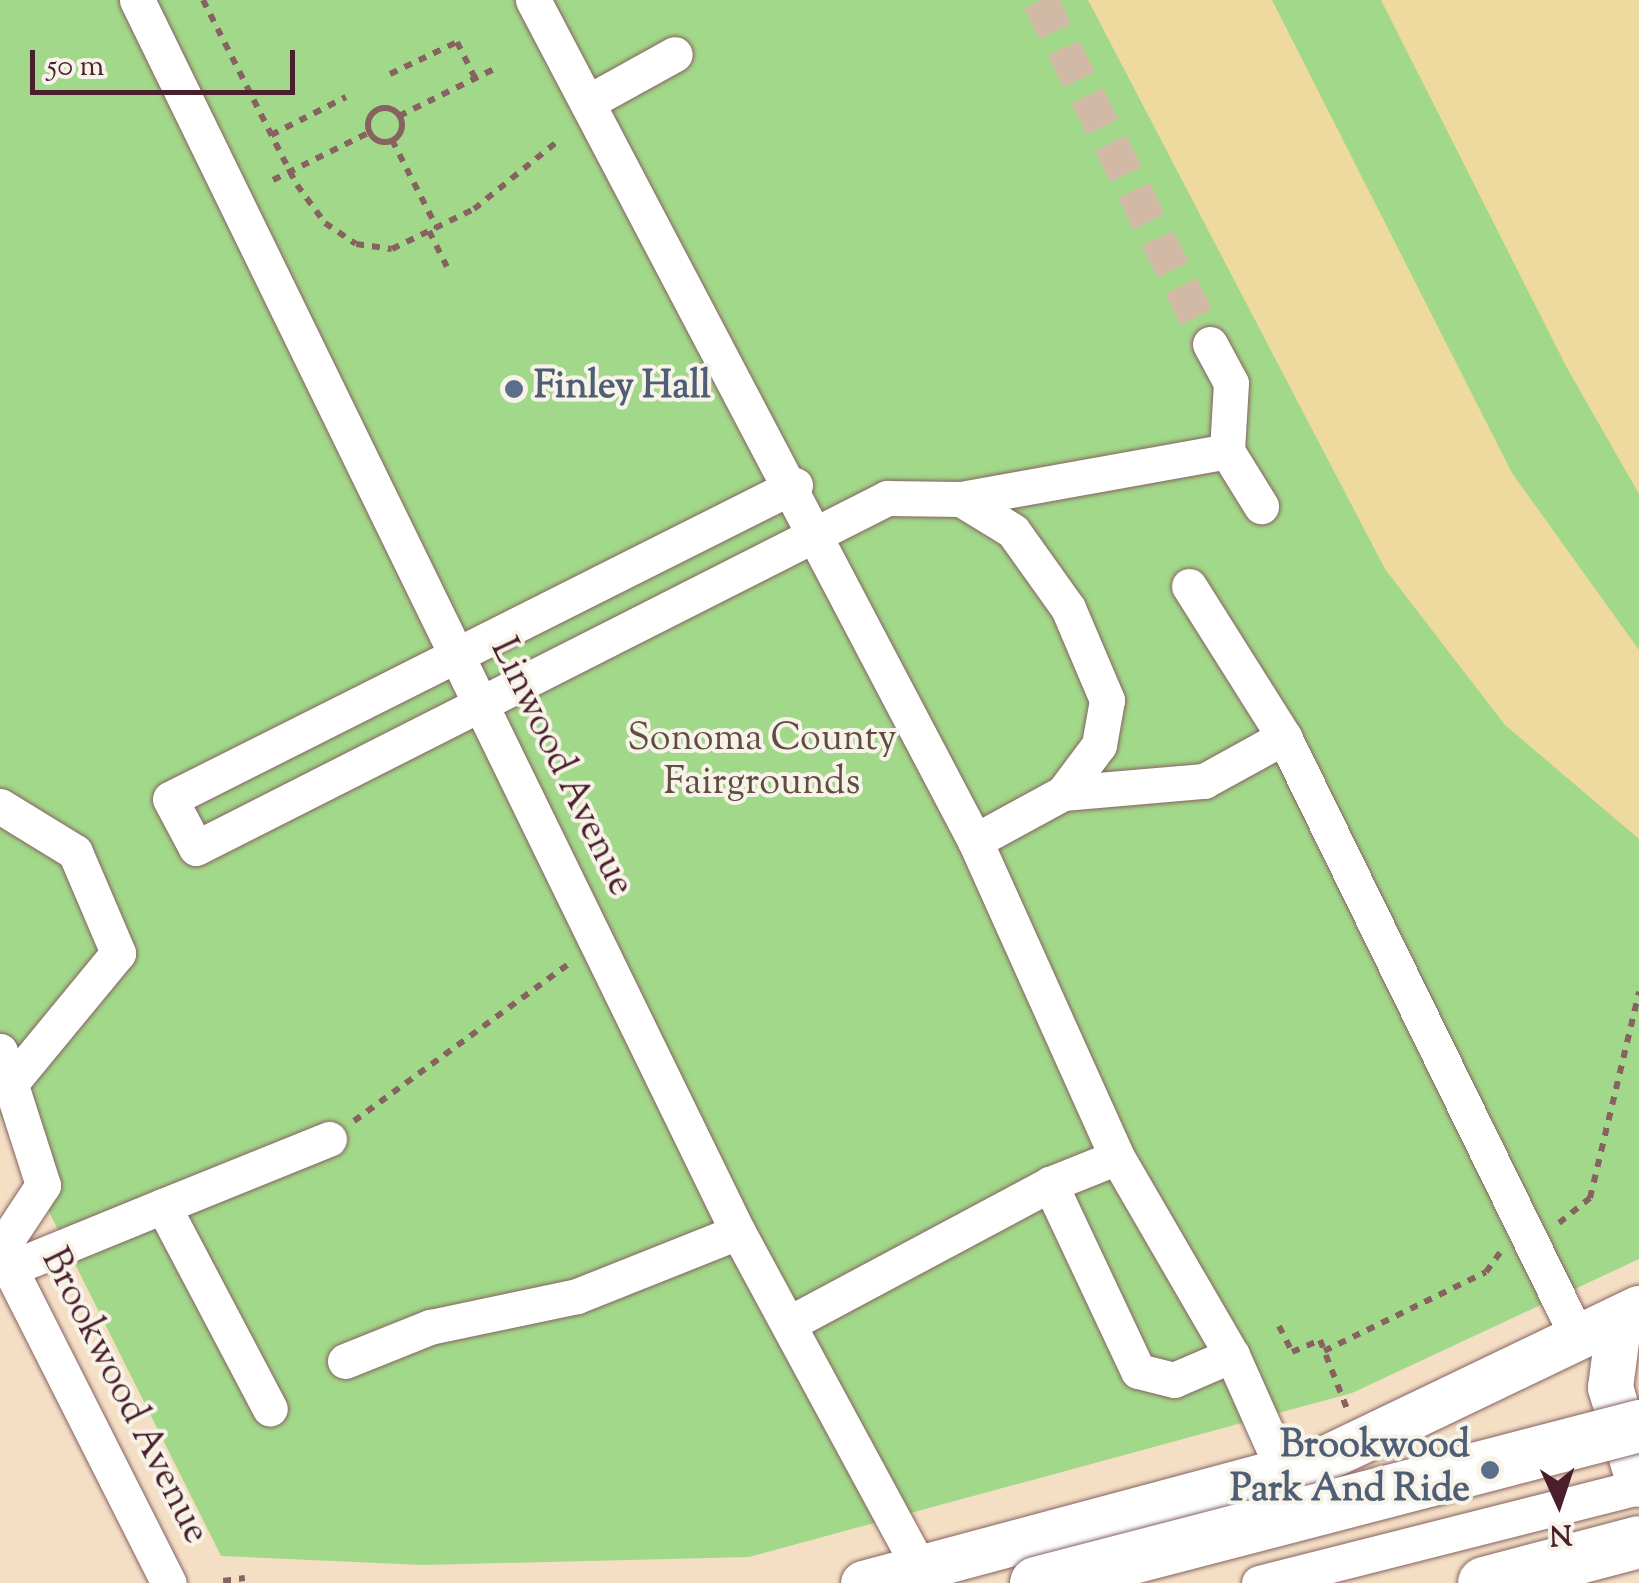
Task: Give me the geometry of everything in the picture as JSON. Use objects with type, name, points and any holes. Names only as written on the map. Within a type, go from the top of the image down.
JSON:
[{"type":"highway","points":[[1036,1583],[1639,1426]]},
{"type":"highway","points":[[1484,1583],[1639,1542]]},
{"type":"main road","points":[[863,1583],[1301,1466],[1629,1313]]},
{"type":"main road","points":[[1629,1313],[1610,1387],[1639,1486]]},
{"type":"street","name":"Linwood Avenue","points":[[136,0],[482,699],[738,1232],[920,1568]]},
{"type":"street","points":[[533,0],[795,485],[976,840],[1117,1157],[1354,1562]]},
{"type":"street","points":[[588,102],[675,54]]},
{"type":"street","points":[[1210,344],[1231,383],[1227,451],[1262,506]]},
{"type":"street","points":[[795,485],[170,800],[196,848],[482,699],[887,498],[961,499],[1227,451]]},
{"type":"street","points":[[961,499],[1012,531],[1068,608],[1106,700],[1099,746],[1063,793]]},
{"type":"street","points":[[1189,586],[1284,738],[1578,1338]]},
{"type":"street","points":[[976,840],[1063,793],[1204,781],[1284,738]]},
{"type":"street","points":[[0,806],[75,852],[118,954],[7,1065],[43,1186],[4,1256]]},
{"type":"street","points":[[4,1256],[164,1206],[328,1139]]},
{"type":"street","points":[[790,1323],[1050,1184],[1117,1157]]},
{"type":"street","points":[[1050,1184],[1138,1371],[1174,1380],[1232,1356]]},
{"type":"street","points":[[164,1206],[270,1409]]},
{"type":"street","points":[[345,1361],[430,1327],[577,1296],[738,1232]]},
{"type":"street","name":"Brookwood Avenue","points":[[4,1256],[169,1583]]},
{"type":"street","points":[[1259,1583],[1354,1562],[1639,1486]]},
{"type":"path","points":[[203,0],[290,172],[316,214],[356,244],[392,249],[433,229],[558,141]]},
{"type":"path","points":[[390,74],[457,42],[475,78]]},
{"type":"path","points":[[370,132],[376,110],[399,116],[494,68]]},
{"type":"path","points":[[271,134],[346,97]]},
{"type":"path","points":[[399,116],[392,140],[447,267]]},
{"type":"path","points":[[273,180],[370,132],[392,140]]},
{"type":"path","points":[[328,1139],[598,941]]},
{"type":"path","points":[[1558,1224],[1590,1198],[1639,992]]},
{"type":"path","points":[[1324,1351],[1486,1272],[1508,1249]]},
{"type":"path","points":[[1279,1326],[1292,1352],[1320,1340],[1345,1406]]},
{"type":"path","points":[[224,1582],[245,1578]]},
{"type":"green space","name":"Sonoma County Fairgrounds","points":[[0,0],[1639,0],[1639,1259],[1352,1393],[749,1557],[423,1565],[221,1556],[0,1114]]},
{"type":"sand","points":[[1088,0],[1272,0],[1512,473],[1639,650],[1639,839],[1505,725],[1385,569]]},
{"type":"sand","points":[[1381,0],[1639,0],[1639,494],[1567,368]]},
{"type":"tunnel","points":[[1040,0],[1210,344]]},
{"type":"place","name":"Finley Hall","points":[[514,389]]},
{"type":"place","name":"Brookwood Park And Ride","points":[[1490,1470]]}]
